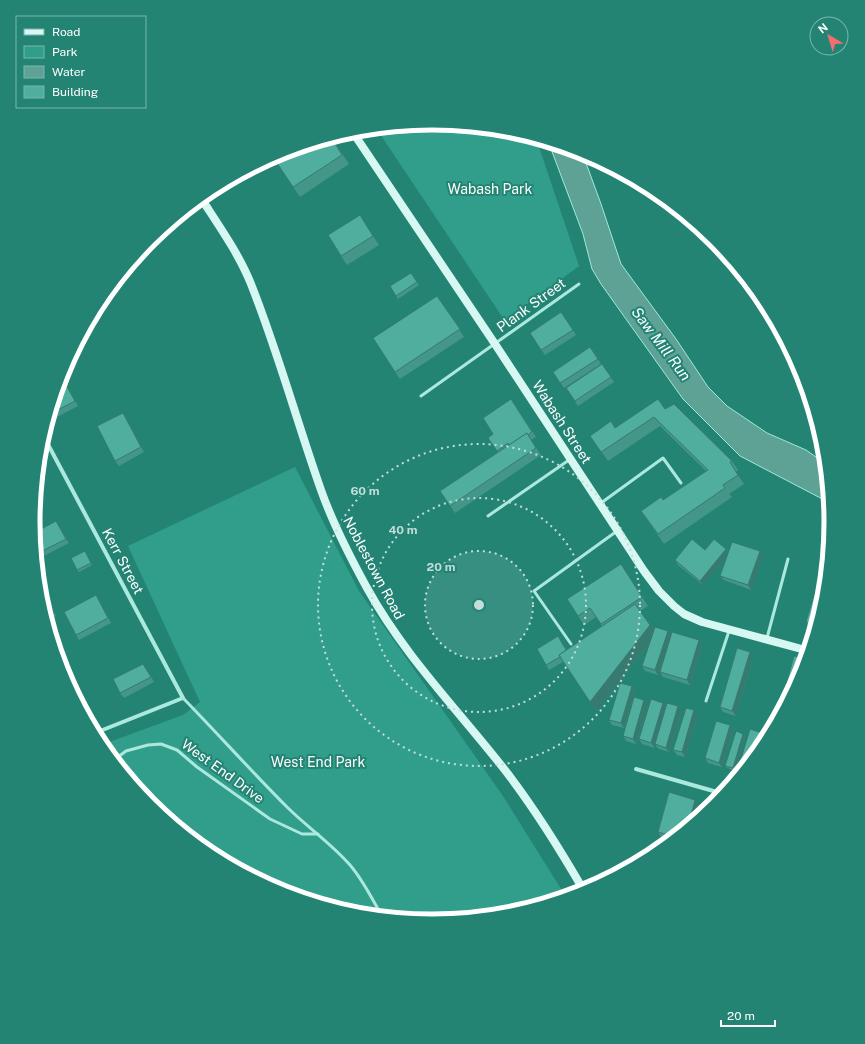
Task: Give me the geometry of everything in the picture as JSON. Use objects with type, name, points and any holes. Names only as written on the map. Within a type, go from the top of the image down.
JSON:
[{"type":"main road","name":"Wabash Street","points":[[356,137],[496,344],[617,531],[659,591],[684,614],[702,622],[803,649]]},
{"type":"main road","name":"Noblestown Road","points":[[204,203],[237,256],[251,284],[279,361],[322,492],[344,544],[368,590],[398,638],[508,774],[556,841],[581,886]]},
{"type":"street","name":"Kerr Street","points":[[48,445],[183,698]]},
{"type":"street","points":[[100,730],[183,698]]},
{"type":"street","points":[[636,769],[717,792]]},
{"type":"lane","name":"Plank Street","points":[[421,396],[579,284]]},
{"type":"lane","points":[[600,504],[663,458],[681,483]]},
{"type":"lane","points":[[488,516],[570,459]]},
{"type":"lane","points":[[571,644],[534,591],[617,531]]},
{"type":"lane","points":[[766,639],[788,559]]},
{"type":"lane","points":[[706,701],[729,629]]},
{"type":"lane","name":"West End Drive","points":[[183,698],[225,744],[284,804],[350,865],[365,886],[379,911]]},
{"type":"lane","name":"West End Drive","points":[[118,757],[126,751],[148,744],[161,744],[167,746],[177,750],[197,767],[270,819],[302,834],[318,834]]},
{"type":"green space","name":"Wabash Park","points":[[407,130],[458,130],[509,137],[538,144],[579,266],[505,321],[380,133]]},
{"type":"green space","name":"West End Park","points":[[295,467],[359,591],[503,796],[563,892],[509,907],[458,914],[407,914],[356,907],[306,894],[282,885],[236,862],[194,833],[155,800],[137,781],[108,743],[183,715],[200,702],[128,546]]},
{"type":"water","name":"Saw Mill Run","points":[[550,148],[585,160],[621,264],[676,339],[708,387],[727,406],[767,433],[806,450],[820,460],[824,500],[740,456],[683,399],[601,284],[592,269],[583,234]]},
{"type":"building","points":[[334,142],[342,155],[293,187],[276,162],[306,150]]},
{"type":"building","points":[[360,215],[373,236],[341,256],[328,235]]},
{"type":"building","points":[[411,273],[417,282],[396,296],[390,286]]},
{"type":"building","points":[[437,296],[460,329],[395,372],[373,338]]},
{"type":"building","points":[[561,312],[573,330],[541,350],[530,333]]},
{"type":"building","points":[[590,347],[598,359],[560,383],[553,372]]},
{"type":"building","points":[[602,364],[611,377],[575,401],[566,388]]},
{"type":"building","points":[[66,385],[75,401],[56,411],[61,396]]},
{"type":"building","points":[[511,399],[532,432],[528,435],[527,433],[509,445],[508,443],[497,451],[488,438],[493,434],[483,418]]},
{"type":"building","points":[[658,399],[665,409],[674,404],[732,461],[730,462],[738,475],[723,485],[725,488],[658,534],[641,511],[661,497],[663,500],[708,470],[654,417],[601,452],[590,436],[611,421],[615,428]]},
{"type":"building","points":[[123,413],[141,447],[115,461],[97,426]]},
{"type":"building","points":[[527,433],[536,448],[450,506],[440,491]]},
{"type":"building","points":[[56,521],[66,539],[41,551],[40,530]]},
{"type":"building","points":[[692,539],[705,550],[714,539],[726,549],[700,581],[675,560]]},
{"type":"building","points":[[732,542],[760,551],[748,585],[720,576]]},
{"type":"building","points":[[85,551],[91,563],[77,570],[71,558]]},
{"type":"building","points":[[621,564],[642,597],[601,624],[590,608],[578,616],[567,599]]},
{"type":"building","points":[[818,582],[820,583],[812,624],[806,622]]},
{"type":"building","points":[[96,595],[108,618],[76,635],[64,612]]},
{"type":"building","points":[[49,604],[53,611],[51,612]]},
{"type":"building","points":[[635,604],[650,625],[590,702],[559,655]]},
{"type":"building","points":[[655,627],[668,631],[655,670],[642,666]]},
{"type":"building","points":[[672,632],[699,640],[687,680],[660,672]]},
{"type":"building","points":[[558,636],[566,650],[559,655],[560,657],[546,665],[537,649]]},
{"type":"building","points":[[737,648],[750,652],[732,711],[720,707]]},
{"type":"building","points":[[794,656],[800,658],[786,693],[784,692]]},
{"type":"building","points":[[143,664],[151,677],[120,693],[113,679]]},
{"type":"building","points":[[620,683],[632,686],[621,723],[609,720]]},
{"type":"building","points":[[634,697],[644,700],[633,739],[623,736]]},
{"type":"building","points":[[651,699],[663,703],[651,743],[639,739]]},
{"type":"building","points":[[667,703],[678,706],[666,748],[655,744]]},
{"type":"building","points":[[686,708],[694,710],[682,752],[673,750]]},
{"type":"building","points":[[716,721],[730,725],[719,763],[705,758]]},
{"type":"building","points":[[750,729],[762,733],[759,740],[744,761],[740,765],[739,765]]},
{"type":"building","points":[[736,731],[743,734],[733,768],[725,766]]},
{"type":"building","points":[[669,792],[695,800],[690,817],[668,835],[658,832]]}]
